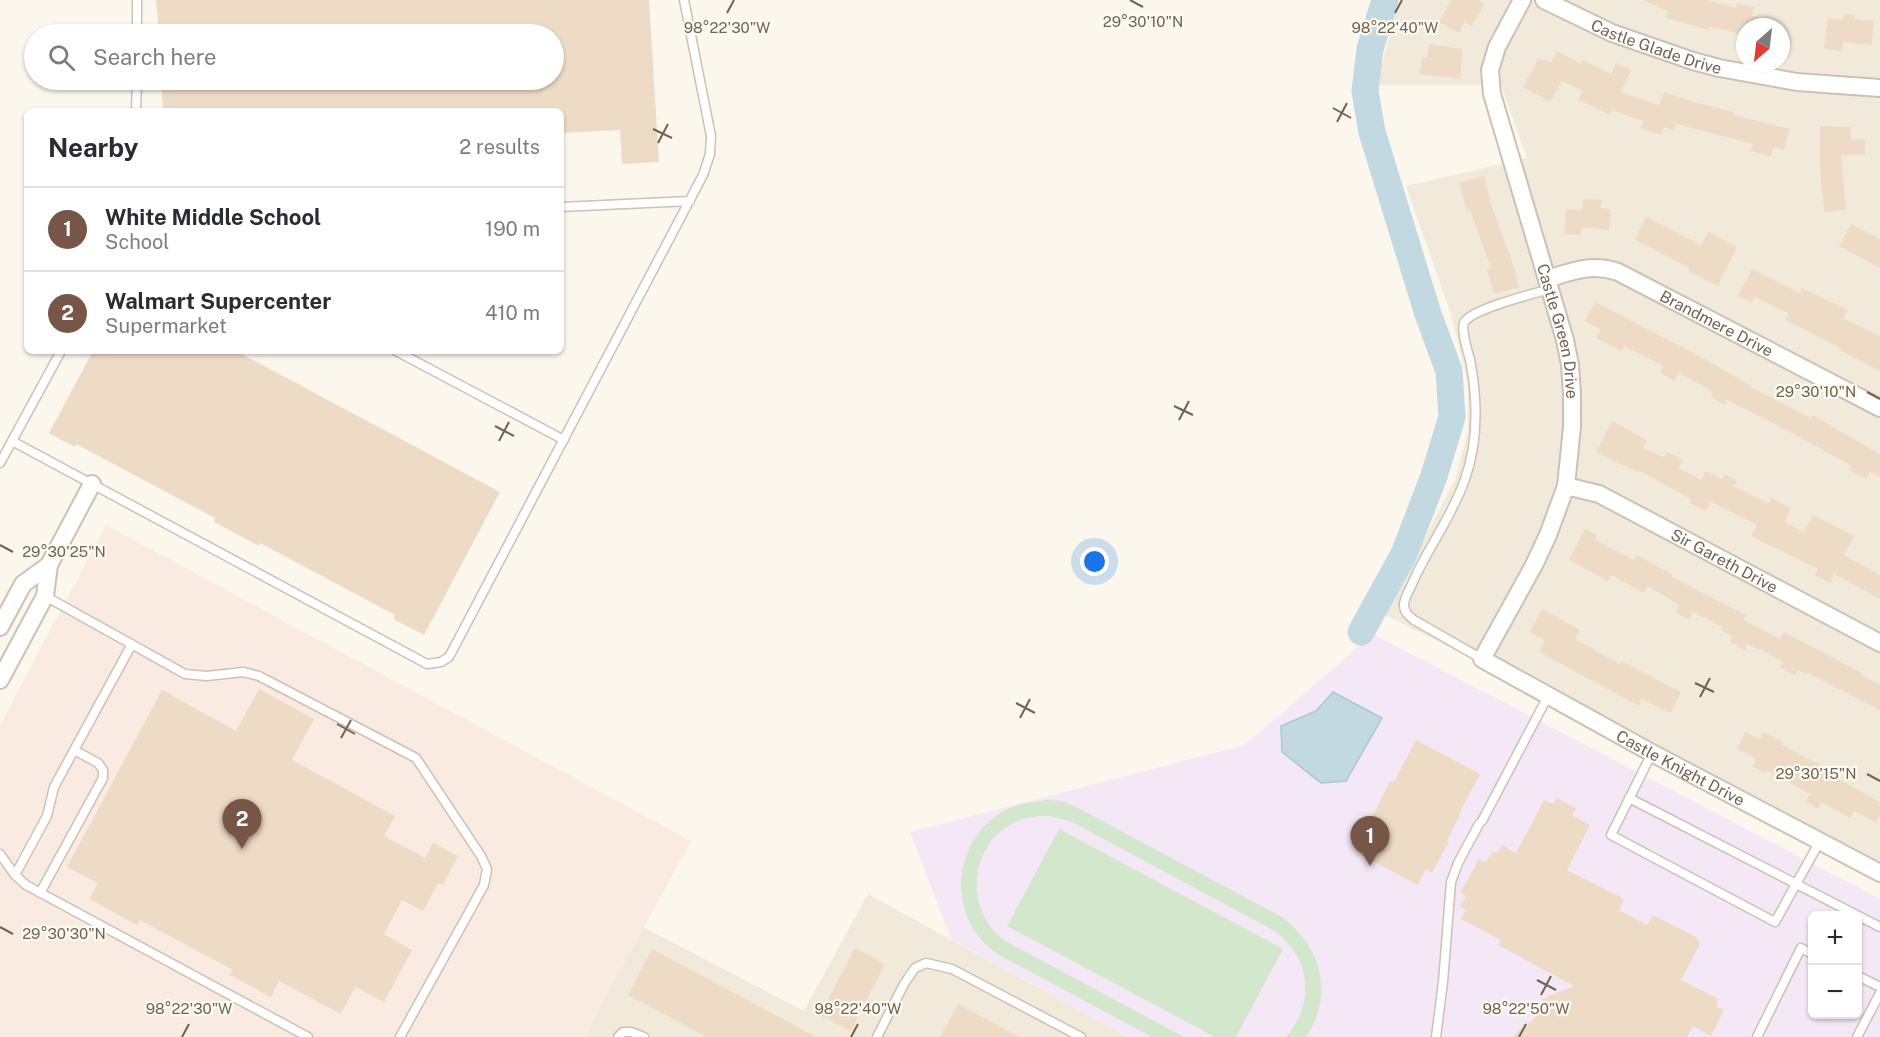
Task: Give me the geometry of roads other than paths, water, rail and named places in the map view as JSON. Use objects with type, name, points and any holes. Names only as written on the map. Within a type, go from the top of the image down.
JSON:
[{"type":"street","name":"Castle Green Drive","points":[[1482,659],[1548,535],[1566,486],[1572,427],[1570,365],[1565,340],[1492,94],[1490,70],[1497,47],[1522,0]]},
{"type":"street","name":"Castle Glade Drive","points":[[1545,0],[1612,33],[1719,68],[1797,82],[1880,88]]},
{"type":"street","name":"Brandmere Drive","points":[[1549,284],[1576,270],[1605,267],[1880,408]]},
{"type":"street","points":[[0,680],[45,596],[49,565],[92,484]]},
{"type":"street","name":"Sir Gareth Drive","points":[[1566,486],[1599,495],[1880,643]]},
{"type":"street","points":[[0,627],[23,584],[49,565]]},
{"type":"street","points":[[23,584],[45,596]]},
{"type":"street","name":"Castle Knight Drive","points":[[1482,659],[1652,753],[1880,873]]},
{"type":"lane","points":[[137,0],[137,24]]},
{"type":"lane","points":[[12,441],[427,664],[441,662],[449,657],[703,175],[710,154],[711,136],[684,0]]},
{"type":"lane","points":[[136,108],[137,90]]},
{"type":"lane","points":[[564,207],[690,201]]},
{"type":"lane","points":[[1482,659],[1414,620],[1404,608],[1405,599],[1459,495],[1471,463],[1476,403],[1471,365],[1462,328],[1465,321],[1478,313],[1549,284]]},
{"type":"lane","points":[[0,463],[59,354]]},
{"type":"lane","points":[[402,354],[564,440]]},
{"type":"lane","points":[[45,596],[186,674],[207,676],[243,672],[259,676],[416,758],[481,856],[487,869],[484,885],[400,1037]]},
{"type":"lane","points":[[15,875],[47,816],[54,787],[132,644]]},
{"type":"lane","points":[[1436,1037],[1451,882],[1458,863],[1548,696]]},
{"type":"lane","points":[[40,893],[103,778],[103,770],[98,763],[74,750]]},
{"type":"lane","points":[[1652,753],[1611,835],[1775,921],[1820,841]]},
{"type":"lane","points":[[1629,798],[1880,927]]},
{"type":"lane","points":[[0,854],[15,875],[26,885],[308,1037]]},
{"type":"lane","points":[[1757,1037],[1801,948],[1808,952]]},
{"type":"lane","points":[[877,1037],[904,984],[915,968],[926,963],[952,969],[1081,1037]]},
{"type":"lane","points":[[1862,978],[1880,987]]},
{"type":"lane","points":[[1857,1037],[1880,993]]},
{"type":"lane","points":[[618,1037],[623,1032],[631,1032],[644,1037]]},
{"type":"water","points":[[1333,692],[1382,718],[1346,781],[1321,783],[1282,752],[1281,726],[1316,711]]},
{"type":"waterway","points":[[1361,632],[1404,554],[1434,476],[1452,417],[1449,371],[1428,314],[1372,132],[1365,91],[1370,49],[1385,0]]},
{"type":"place","name":"Walmart Supercenter","points":[[242,849]]},
{"type":"place","name":"White Middle School","points":[[1370,866]]}]
